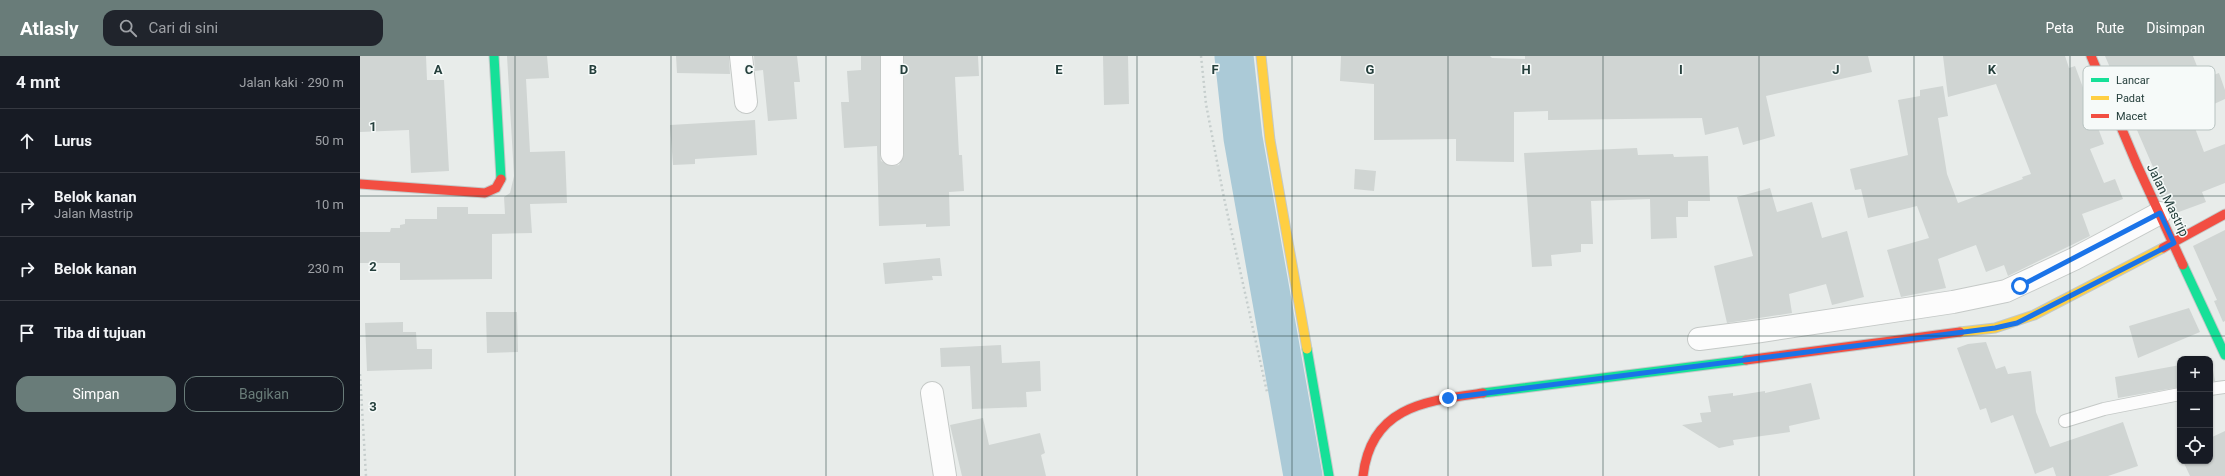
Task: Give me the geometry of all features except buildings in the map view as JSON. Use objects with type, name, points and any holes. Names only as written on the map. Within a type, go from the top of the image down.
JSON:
[{"type":"street","points":[[360,184],[485,193],[494,190],[500,185],[502,177],[494,56]]},
{"type":"street","points":[[741,56],[746,102]]},
{"type":"street","points":[[892,56],[892,154]]},
{"type":"street","points":[[1261,56],[1270,140],[1330,476]]},
{"type":"street","name":"Jalan Mastrip","points":[[2091,56],[2095,66]]},
{"type":"street","name":"Jalan Mastrip","points":[[2122,130],[2174,243],[2220,331],[2225,355]]},
{"type":"street","points":[[1699,338],[1761,331],[1953,302],[2006,291],[2074,259],[2160,213]]},
{"type":"street","points":[[1363,476],[1369,450],[1385,425],[1400,412],[1420,404],[1510,390],[1995,328],[2017,323],[2174,243],[2225,214]]},
{"type":"street","points":[[932,393],[945,476]]},
{"type":"lane","points":[[2213,388],[2225,386]]},
{"type":"lane","points":[[2065,421],[2104,409],[2177,395]]},
{"type":"path","points":[[1201,56],[1206,104],[1224,198],[1267,392]]},
{"type":"path","points":[[360,374],[366,476]]},
{"type":"waterway","points":[[1234,56],[1243,138],[1303,476]]},
{"type":"traffic: fast","points":[[494,56],[501,179]]},
{"type":"traffic: fast","points":[[2183,265],[2225,355]]},
{"type":"traffic: fast","points":[[1307,349],[1329,476]]},
{"type":"traffic: fast","points":[[1483,393],[1746,360]]},
{"type":"traffic: slow","points":[[1261,56],[1270,140],[1307,349]]},
{"type":"traffic: slow","points":[[1960,332],[1995,328],[2034,315],[2163,248]]},
{"type":"traffic: jam","points":[[2091,56],[2095,66]]},
{"type":"traffic: jam","points":[[2122,130],[2183,265]]},
{"type":"traffic: jam","points":[[360,184],[485,193],[496,188],[501,179]]},
{"type":"traffic: jam","points":[[2163,248],[2225,214]]},
{"type":"traffic: jam","points":[[1746,360],[1960,332]]},
{"type":"traffic: jam","points":[[1363,476],[1368,453],[1377,435],[1389,421],[1405,411],[1422,404],[1483,393]]},
{"type":"route","points":[[1448,398],[1995,328],[2017,323],[2174,243],[2160,213],[2020,286]]}]
